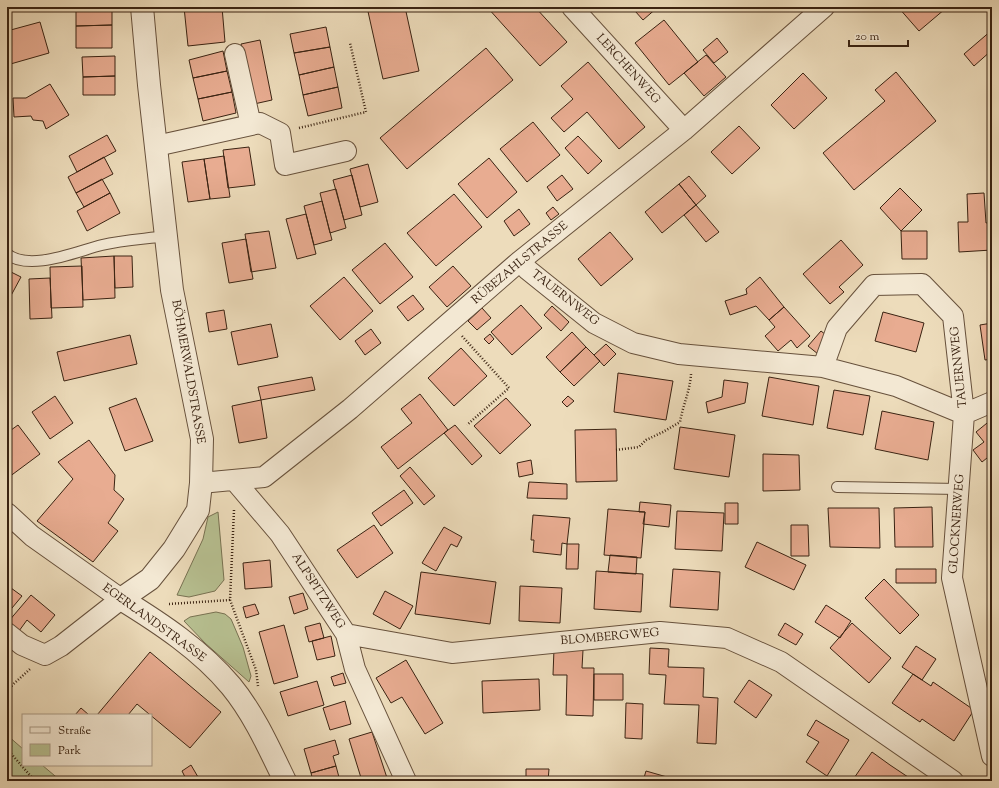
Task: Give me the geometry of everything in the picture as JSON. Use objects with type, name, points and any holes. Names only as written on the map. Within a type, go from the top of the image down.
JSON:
[{"type":"street","name":"BÖHMERWALDSTRASSE","points":[[121,599],[150,579],[174,549],[198,510],[201,483],[202,439],[172,290],[142,7]]},
{"type":"street","name":"LERCHENWEG","points":[[572,7],[684,130]]},
{"type":"street","name":"RÜBEZAHLSTRASSE","points":[[201,483],[235,481],[264,477],[350,409],[520,261],[684,130],[824,7]]},
{"type":"street","points":[[235,54],[250,125]]},
{"type":"street","points":[[156,146],[260,123],[280,133],[285,165],[346,152]]},
{"type":"street","name":"TAUERNWEG","points":[[520,261],[528,270],[594,323],[633,343],[692,356],[823,367],[896,386],[964,414],[953,316],[922,284],[874,285],[837,328],[823,367]]},
{"type":"street","points":[[964,414],[992,402]]},
{"type":"street","name":"GLOCKNERWEG","points":[[964,414],[952,578],[992,756]]},
{"type":"street","name":"ALPSPITZWEG","points":[[235,481],[280,534],[346,634],[355,668],[406,781]]},
{"type":"street","name":"EGERLANDSTRASSE","points":[[7,513],[32,536],[121,599],[143,612],[203,657],[231,686],[263,734],[285,781]]},
{"type":"street","points":[[7,633],[22,646],[45,655],[61,646],[121,599]]},
{"type":"street","name":"BLOMBERGWEG","points":[[346,634],[452,653],[660,632],[727,638],[781,662],[953,781]]},
{"type":"lane","points":[[7,254],[30,261],[73,254],[103,245],[166,236]]},
{"type":"lane","points":[[837,487],[959,489]]},
{"type":"path","points":[[280,133],[366,112],[350,43]]},
{"type":"path","points":[[450,322],[509,388],[467,425]]},
{"type":"path","points":[[616,450],[638,447],[646,440],[680,422],[684,403],[690,388],[692,356]]},
{"type":"path","points":[[235,481],[230,600],[256,670],[258,691]]},
{"type":"path","points":[[168,604],[176,605],[230,600]]},
{"type":"path","points":[[7,690],[45,655]]},
{"type":"path","points":[[7,749],[35,781]]},
{"type":"green space","points":[[218,512],[224,580],[215,591],[189,597],[177,595],[203,539],[208,517]]},
{"type":"green space","points":[[216,612],[225,614],[231,619],[243,647],[251,676],[249,682],[205,643],[184,621],[190,617]]},
{"type":"green space","points":[[7,735],[22,748],[22,766],[43,766],[61,781],[7,781]]},
{"type":"building","points":[[76,7],[112,7],[112,25],[76,26]]},
{"type":"building","points":[[184,7],[222,7],[225,42],[188,46]]},
{"type":"building","points":[[290,7],[310,7],[291,11]]},
{"type":"building","points":[[367,7],[405,7],[419,71],[383,79]]},
{"type":"building","points":[[487,7],[535,7],[567,42],[540,66]]},
{"type":"building","points":[[640,7],[658,7],[643,20],[635,11]]},
{"type":"building","points":[[898,7],[943,7],[945,9],[919,31]]},
{"type":"building","points":[[664,20],[698,62],[669,85],[635,43]]},
{"type":"building","points":[[40,22],[49,53],[7,65],[7,31]]},
{"type":"building","points":[[112,25],[112,48],[76,48],[76,26]]},
{"type":"building","points":[[326,27],[330,47],[294,53],[290,34]]},
{"type":"building","points":[[992,30],[992,50],[974,66],[964,54]]},
{"type":"building","points":[[717,38],[728,52],[714,63],[703,50]]},
{"type":"building","points":[[260,40],[272,100],[254,104],[241,44]]},
{"type":"building","points":[[330,47],[334,67],[299,75],[294,53]]},
{"type":"building","points":[[486,48],[513,80],[407,169],[380,138]]},
{"type":"building","points":[[223,51],[227,71],[193,78],[189,60]]},
{"type":"building","points":[[706,55],[726,77],[704,96],[684,73]]},
{"type":"building","points":[[115,56],[115,76],[83,77],[82,57]]},
{"type":"building","points":[[588,62],[645,127],[619,149],[587,112],[564,132],[551,118],[573,99],[561,86]]},
{"type":"building","points":[[334,67],[338,87],[303,95],[299,75]]},
{"type":"building","points":[[227,71],[232,92],[198,99],[193,78]]},
{"type":"building","points":[[896,72],[936,121],[854,190],[823,153],[885,101],[875,90]]},
{"type":"building","points":[[803,73],[827,98],[794,129],[771,105]]},
{"type":"building","points":[[115,76],[115,95],[83,95],[83,77]]},
{"type":"building","points":[[50,84],[69,115],[46,129],[43,121],[33,120],[31,116],[14,117],[13,98],[26,98]]},
{"type":"building","points":[[338,87],[342,108],[308,116],[303,95]]},
{"type":"building","points":[[232,92],[236,113],[203,121],[198,99]]},
{"type":"building","points":[[533,122],[560,155],[527,182],[500,149]]},
{"type":"building","points":[[739,126],[760,148],[732,174],[711,152]]},
{"type":"building","points":[[107,135],[116,151],[77,172],[69,156]]},
{"type":"building","points":[[578,136],[602,161],[588,174],[565,148]]},
{"type":"building","points":[[249,147],[255,185],[228,188],[223,150]]},
{"type":"building","points":[[224,156],[230,197],[210,199],[204,159]]},
{"type":"building","points":[[104,157],[113,174],[76,193],[68,177]]},
{"type":"building","points":[[489,158],[517,192],[487,218],[458,184]]},
{"type":"building","points":[[204,159],[210,199],[188,202],[182,162]]},
{"type":"building","points":[[368,164],[378,202],[360,207],[350,169]]},
{"type":"building","points":[[352,175],[362,215],[344,220],[333,180]]},
{"type":"building","points":[[562,175],[573,189],[557,201],[547,187]]},
{"type":"building","points":[[689,176],[706,196],[696,205],[679,184]]},
{"type":"building","points":[[102,179],[110,193],[84,207],[76,193]]},
{"type":"building","points":[[679,184],[696,205],[662,233],[645,212]]},
{"type":"building","points":[[900,188],[922,210],[901,231],[880,208]]},
{"type":"building","points":[[336,189],[346,228],[330,233],[320,193]]},
{"type":"building","points":[[110,193],[120,213],[87,231],[77,211]]},
{"type":"building","points":[[984,193],[986,223],[992,222],[992,250],[959,252],[958,222],[968,222],[967,194]]},
{"type":"building","points":[[454,194],[482,227],[436,266],[407,233]]},
{"type":"building","points":[[322,201],[332,240],[314,245],[304,206]]},
{"type":"building","points":[[696,205],[719,232],[706,242],[684,215]]},
{"type":"building","points":[[553,207],[559,214],[551,220],[546,213]]},
{"type":"building","points":[[519,209],[530,224],[514,236],[504,221]]},
{"type":"building","points":[[306,214],[316,254],[297,259],[286,219]]},
{"type":"building","points":[[269,231],[276,268],[251,272],[245,234]]},
{"type":"building","points":[[901,231],[927,231],[927,259],[902,259]]},
{"type":"building","points":[[610,232],[633,259],[601,286],[578,259]]},
{"type":"building","points":[[246,239],[253,279],[229,283],[222,243]]},
{"type":"building","points":[[841,240],[863,265],[839,287],[844,292],[830,304],[803,274]]},
{"type":"building","points":[[385,243],[413,277],[380,304],[352,270]]},
{"type":"building","points":[[114,256],[132,256],[133,287],[115,288]]},
{"type":"building","points":[[114,256],[115,298],[83,300],[81,258]]},
{"type":"building","points":[[82,266],[83,307],[51,308],[50,267]]},
{"type":"building","points":[[453,266],[471,286],[447,307],[429,287]]},
{"type":"building","points":[[7,270],[21,277],[7,303]]},
{"type":"building","points":[[344,277],[373,311],[340,340],[310,306]]},
{"type":"building","points":[[760,277],[784,307],[769,320],[756,306],[730,315],[725,301],[747,294],[746,289]]},
{"type":"building","points":[[50,278],[52,318],[30,319],[29,279]]},
{"type":"building","points":[[413,295],[424,309],[408,321],[397,307]]},
{"type":"building","points":[[521,305],[542,328],[512,355],[491,332]]},
{"type":"building","points":[[552,306],[569,322],[561,331],[544,315]]},
{"type":"building","points":[[784,307],[810,336],[797,348],[791,340],[778,351],[765,336],[775,327],[769,320]]},
{"type":"building","points":[[482,308],[491,318],[477,330],[468,321]]},
{"type":"building","points":[[224,310],[227,329],[209,332],[206,313]]},
{"type":"building","points":[[883,312],[924,323],[916,352],[875,341]]},
{"type":"building","points":[[992,323],[992,359],[985,360],[980,325]]},
{"type":"building","points":[[271,324],[278,357],[238,365],[231,332]]},
{"type":"building","points":[[371,329],[381,343],[365,355],[355,341]]},
{"type":"building","points":[[821,331],[831,339],[818,354],[808,346]]},
{"type":"building","points":[[572,332],[586,347],[560,372],[546,357]]},
{"type":"building","points":[[490,334],[494,339],[489,344],[484,339]]},
{"type":"building","points":[[130,335],[137,364],[64,381],[57,352]]},
{"type":"building","points":[[606,344],[616,354],[604,366],[594,355]]},
{"type":"building","points":[[586,347],[600,361],[574,386],[560,372]]},
{"type":"building","points":[[461,348],[487,376],[454,406],[428,378]]},
{"type":"building","points":[[618,373],[673,381],[666,420],[614,412]]},
{"type":"building","points":[[312,377],[315,390],[261,400],[258,387]]},
{"type":"building","points":[[769,377],[819,386],[813,425],[762,416]]},
{"type":"building","points":[[724,380],[748,383],[745,403],[708,413],[706,402],[722,397]]},
{"type":"building","points":[[834,390],[870,396],[863,435],[827,428]]},
{"type":"building","points":[[420,394],[448,430],[398,469],[381,447],[412,423],[401,409]]},
{"type":"building","points":[[55,396],[73,423],[50,439],[32,412]]},
{"type":"building","points":[[568,396],[574,401],[567,407],[562,402]]},
{"type":"building","points":[[136,398],[153,441],[125,451],[109,408]]},
{"type":"building","points":[[506,398],[531,425],[500,454],[474,426]]},
{"type":"building","points":[[261,400],[267,438],[239,443],[232,406]]},
{"type":"building","points":[[882,411],[934,422],[928,460],[875,449]]},
{"type":"building","points":[[992,419],[992,454],[982,462],[973,450],[984,442],[976,432]]},
{"type":"building","points":[[18,425],[40,454],[9,477],[7,475],[7,433]]},
{"type":"building","points":[[455,425],[482,456],[472,465],[444,433]]},
{"type":"building","points":[[680,427],[735,435],[729,477],[674,469]]},
{"type":"building","points":[[616,429],[617,481],[576,482],[575,430]]},
{"type":"building","points":[[89,440],[115,475],[114,490],[124,499],[108,523],[118,531],[93,562],[37,521],[73,479],[58,462]]},
{"type":"building","points":[[763,454],[799,455],[800,490],[763,491]]},
{"type":"building","points":[[531,460],[533,474],[519,477],[517,463]]},
{"type":"building","points":[[410,467],[435,496],[424,505],[400,476]]},
{"type":"building","points":[[529,482],[567,484],[567,499],[527,498]]},
{"type":"building","points":[[404,490],[413,503],[381,526],[372,513]]},
{"type":"building","points":[[640,502],[671,505],[669,527],[643,524],[645,512],[639,512]]},
{"type":"building","points":[[725,503],[738,503],[738,524],[725,524]]},
{"type":"building","points":[[932,507],[933,547],[895,547],[894,508]]},
{"type":"building","points":[[828,508],[879,508],[880,548],[830,547]]},
{"type":"building","points":[[608,509],[645,512],[641,558],[604,555]]},
{"type":"building","points":[[677,511],[724,513],[722,551],[675,549]]},
{"type":"building","points":[[533,515],[570,518],[567,544],[562,543],[561,555],[533,552],[534,540],[531,540]]},
{"type":"building","points":[[374,525],[393,553],[357,578],[337,550]]},
{"type":"building","points":[[791,525],[808,525],[809,556],[791,556]]},
{"type":"building","points":[[444,527],[462,537],[457,547],[451,544],[436,571],[422,563]]},
{"type":"building","points":[[757,542],[806,565],[794,590],[745,567]]},
{"type":"building","points":[[567,544],[579,544],[578,569],[566,569]]},
{"type":"building","points":[[610,555],[637,557],[636,574],[608,572]]},
{"type":"building","points":[[270,560],[272,587],[245,589],[243,563]]},
{"type":"building","points":[[673,569],[720,572],[718,610],[670,607]]},
{"type":"building","points":[[896,569],[936,569],[936,583],[896,583]]},
{"type":"building","points":[[596,571],[643,574],[641,612],[594,609]]},
{"type":"building","points":[[421,572],[496,582],[490,624],[415,614]]},
{"type":"building","points":[[884,579],[919,615],[900,634],[865,598]]},
{"type":"building","points":[[520,586],[562,588],[560,623],[519,621]]},
{"type":"building","points":[[11,588],[22,596],[7,614],[7,593]]},
{"type":"building","points":[[385,591],[413,606],[400,629],[373,614]]},
{"type":"building","points":[[303,593],[308,609],[294,614],[289,597]]},
{"type":"building","points":[[31,595],[55,615],[41,632],[27,620],[19,631],[8,622]]},
{"type":"building","points":[[255,604],[259,614],[246,618],[243,607]]},
{"type":"building","points":[[826,605],[851,621],[840,638],[815,622]]},
{"type":"building","points":[[320,623],[324,638],[309,642],[305,627]]},
{"type":"building","points":[[785,623],[803,634],[796,645],[778,635]]},
{"type":"building","points":[[852,623],[891,658],[869,683],[830,648]]},
{"type":"building","points":[[284,625],[298,677],[274,684],[259,632]]},
{"type":"building","points":[[331,636],[335,656],[317,660],[312,641]]},
{"type":"building","points":[[916,646],[936,659],[922,680],[902,667]]},
{"type":"building","points":[[650,648],[669,649],[668,667],[704,668],[703,697],[718,698],[716,744],[697,743],[699,705],[664,704],[666,675],[649,674]]},
{"type":"building","points":[[554,649],[583,650],[582,668],[594,668],[593,716],[566,715],[567,675],[553,675]]},
{"type":"building","points":[[150,652],[221,712],[190,748],[152,716],[152,714],[149,714],[137,704],[129,714],[98,714]]},
{"type":"building","points":[[406,660],[443,723],[425,734],[402,697],[391,703],[376,678]]},
{"type":"building","points":[[343,673],[346,683],[334,686],[331,677]]},
{"type":"building","points":[[594,674],[623,674],[623,700],[594,700]]},
{"type":"building","points":[[913,674],[931,686],[933,682],[974,710],[954,741],[922,719],[920,722],[892,703]]},
{"type":"building","points":[[539,679],[540,710],[483,713],[482,681]]},
{"type":"building","points":[[749,680],[772,695],[756,718],[734,702]]},
{"type":"building","points":[[317,681],[324,705],[288,716],[280,692]]},
{"type":"building","points":[[345,701],[351,724],[330,730],[323,708]]},
{"type":"building","points":[[626,703],[643,704],[642,739],[625,738]]},
{"type":"building","points":[[81,708],[88,714],[76,714]]},
{"type":"building","points":[[816,720],[849,740],[827,776],[806,762],[819,742],[807,735]]},
{"type":"building","points":[[372,732],[388,781],[362,781],[349,739]]},
{"type":"building","points":[[335,740],[339,754],[333,756],[336,766],[311,773],[304,749]]},
{"type":"building","points":[[872,752],[890,765],[914,781],[852,781]]},
{"type":"building","points":[[191,765],[198,777],[187,781],[182,771]]},
{"type":"building","points":[[336,766],[340,781],[313,781],[311,773]]},
{"type":"building","points":[[526,769],[549,769],[548,781],[526,781]]},
{"type":"building","points":[[646,771],[681,781],[643,781]]},
{"type":"building","points":[[444,779],[494,779],[494,781],[444,781]]}]
